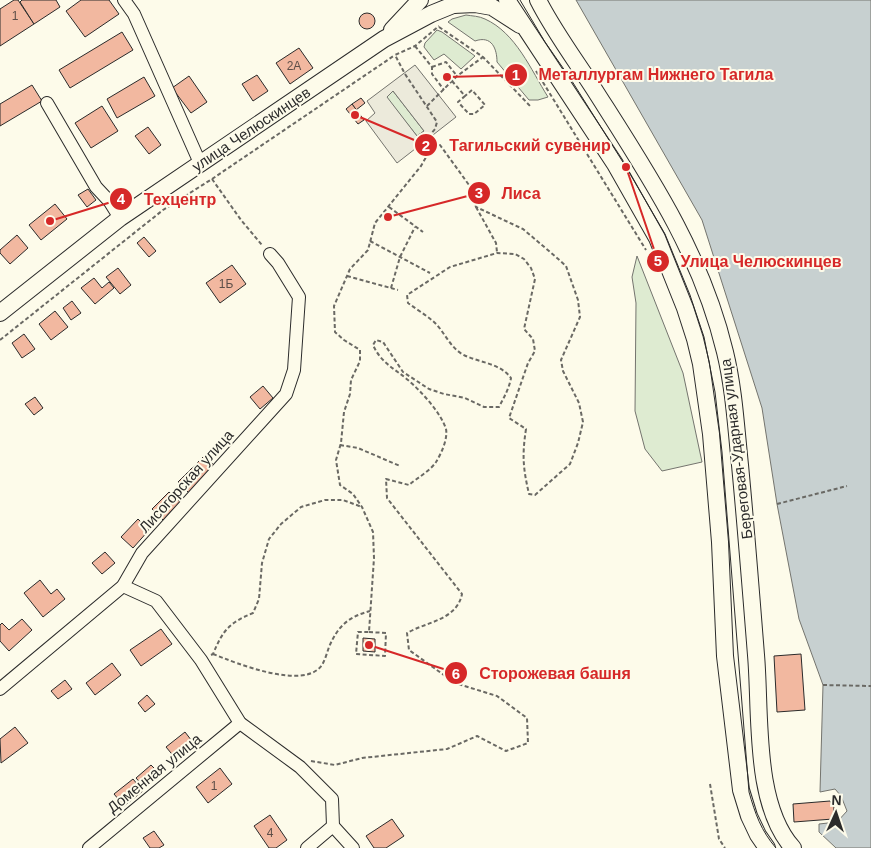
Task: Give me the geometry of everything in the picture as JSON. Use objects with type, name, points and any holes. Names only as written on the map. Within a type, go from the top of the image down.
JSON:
[{"type":"main road","name":"улица Челюскинцев","points":[[0,313],[120,218],[384,39],[420,0]]},
{"type":"main road","name":"Береговая-Ударная улица","points":[[507,0],[615,164],[657,238],[685,308],[695,339],[702,364],[705,397],[712,434],[720,542],[725,656],[741,790],[749,816],[767,848]]},
{"type":"main road","name":"Береговая-Ударная улица","points":[[538,0],[670,211],[702,280],[725,352],[734,408],[744,508],[758,674],[762,769],[779,829],[793,848]]},
{"type":"main road","name":"улица Челюскинцев","points":[[384,39],[438,21],[457,2]]},
{"type":"main road","name":"Береговая-Ударная улица","points":[[457,2],[492,7],[526,29]]},
{"type":"street","points":[[124,0],[134,14],[200,163]]},
{"type":"street","points":[[47,104],[96,187],[110,202],[120,218]]},
{"type":"street","name":"Лисогорская улица","points":[[0,689],[123,586],[142,553],[286,394],[294,370],[299,297],[278,263],[270,254]]},
{"type":"street","points":[[123,586],[156,601],[207,657],[240,724],[300,767],[332,799],[334,826],[353,848]]},
{"type":"street","name":"Доменная улица","points":[[88,848],[240,724]]},
{"type":"street","points":[[308,848],[334,826]]},
{"type":"path","points":[[0,340],[163,210],[212,179],[394,55],[415,46],[438,21],[483,57],[531,107]]},
{"type":"path","points":[[415,46],[432,67],[432,74],[444,90]]},
{"type":"path","points":[[394,55],[434,116],[437,126],[424,142]]},
{"type":"path","points":[[426,106],[457,76],[483,57]]},
{"type":"path","points":[[432,67],[446,62],[457,76]]},
{"type":"path","points":[[531,64],[650,256]]},
{"type":"path","points":[[452,81],[465,96]]},
{"type":"path","points":[[472,90],[485,105],[474,114],[469,114],[458,102],[465,96],[472,90]]},
{"type":"path","points":[[369,632],[374,558],[373,532],[362,507],[353,494],[340,486],[336,460],[344,412],[350,394],[351,380],[360,361],[360,350],[344,340],[336,332],[334,306],[350,268],[368,250],[375,223],[421,166],[429,152],[424,142]]},
{"type":"path","points":[[424,142],[440,145],[469,185],[476,207],[496,243],[498,253]]},
{"type":"path","points":[[212,179],[241,220],[270,254]]},
{"type":"path","points":[[389,207],[422,232]]},
{"type":"path","points":[[286,757],[335,765],[362,758],[446,749],[477,736],[506,751],[528,743],[527,718],[497,696],[455,683],[409,650],[407,634],[417,627],[431,624],[455,609],[461,600],[462,594],[387,498],[386,479],[409,485],[436,463],[446,440],[446,430],[425,397],[409,381],[378,357],[373,345],[376,340],[383,342],[404,372],[429,388],[444,394],[464,398],[484,407],[499,408],[509,390],[512,378],[507,372],[462,354],[446,340],[434,322],[408,303],[408,295],[450,267],[498,253],[515,254],[524,259],[531,268],[535,280],[524,330],[532,338],[535,351],[528,363],[509,418],[526,429],[522,454],[523,470],[529,494],[535,495],[570,464],[578,443],[583,422],[579,403],[563,371],[561,360],[580,317],[578,300],[566,266],[522,229],[476,207]]},
{"type":"path","points":[[391,288],[400,257],[415,227]]},
{"type":"path","points":[[370,241],[430,273]]},
{"type":"path","points":[[346,276],[398,290]]},
{"type":"path","points":[[340,445],[358,448],[400,466]]},
{"type":"path","points":[[777,504],[847,486]]},
{"type":"path","points":[[362,507],[343,500],[324,500],[301,507],[282,524],[269,539],[262,563],[259,599],[253,614],[235,621],[220,637],[207,657],[260,671],[286,675],[311,674],[321,666],[332,641],[343,624],[357,615],[370,611]]},
{"type":"path","points":[[358,632],[369,632],[386,634],[385,656],[356,654],[358,632]]},
{"type":"path","points":[[823,685],[871,686]]},
{"type":"path","points":[[710,784],[719,838],[725,848]]},
{"type":"green space","points":[[466,15],[485,19],[506,33],[522,53],[548,97],[529,100],[497,62],[495,48],[492,44],[486,40],[475,41],[448,22]]},
{"type":"green space","points":[[437,30],[475,56],[461,69],[444,54],[434,60],[424,47],[425,43]]},
{"type":"green space","points":[[393,91],[424,131],[417,136],[386,97]]},
{"type":"green space","points":[[637,256],[683,373],[702,462],[662,471],[645,449],[635,411],[636,303],[632,277]]},
{"type":"shaded area","points":[[576,0],[871,0],[871,848],[836,848],[819,832],[819,824],[837,822],[847,811],[841,796],[835,789],[820,792],[823,685],[799,619],[777,504],[762,408],[702,220]]},
{"type":"shaded area","points":[[415,65],[456,117],[397,163],[366,121],[375,113],[367,101]],"holes":[[[393,91],[424,131],[417,136],[387,97]]]},
{"type":"building","points":[[14,0],[18,0],[34,24],[0,46],[0,9]]},
{"type":"building","points":[[22,0],[56,0],[60,7],[34,24],[20,2]]},
{"type":"building","points":[[81,0],[109,0],[119,14],[85,37],[66,11]]},
{"type":"building","points":[[367,13],[375,21],[367,29],[359,21]]},
{"type":"building","points":[[122,32],[133,50],[70,88],[59,70]]},
{"type":"building","points":[[299,48],[313,68],[290,84],[276,63]]},
{"type":"building","points":[[257,75],[268,91],[253,101],[242,84]]},
{"type":"building","points":[[189,76],[207,102],[191,113],[172,88]]},
{"type":"building","points":[[144,77],[155,96],[117,118],[107,99]]},
{"type":"building","points":[[32,85],[42,101],[0,126],[0,104]]},
{"type":"building","points":[[361,98],[365,103],[356,110],[352,104]]},
{"type":"building","points":[[352,104],[364,120],[358,124],[346,109]]},
{"type":"building","points":[[102,106],[118,131],[91,148],[75,123]]},
{"type":"building","points":[[148,127],[161,145],[149,154],[135,136]]},
{"type":"building","points":[[88,189],[96,200],[87,207],[78,195]]},
{"type":"building","points":[[55,204],[67,219],[41,240],[29,225]]},
{"type":"building","points":[[17,235],[28,248],[10,264],[0,253],[0,250]]},
{"type":"building","points":[[144,237],[156,251],[149,257],[137,243]]},
{"type":"building","points":[[232,265],[246,284],[220,303],[206,283]]},
{"type":"building","points":[[118,268],[131,285],[120,294],[106,277]]},
{"type":"building","points":[[94,278],[102,288],[109,282],[114,288],[95,304],[81,288]]},
{"type":"building","points":[[72,301],[81,313],[71,320],[63,308]]},
{"type":"building","points":[[55,311],[68,327],[51,340],[39,324]]},
{"type":"building","points":[[24,334],[35,349],[22,358],[12,343]]},
{"type":"building","points":[[263,386],[273,398],[260,409],[250,397]]},
{"type":"building","points":[[35,397],[43,408],[34,415],[25,404]]},
{"type":"building","points":[[204,456],[215,466],[189,493],[178,482]]},
{"type":"building","points":[[169,492],[180,502],[163,520],[152,509]]},
{"type":"building","points":[[138,519],[149,530],[133,548],[121,537]]},
{"type":"building","points":[[105,552],[115,563],[102,574],[92,563]]},
{"type":"building","points":[[40,580],[51,594],[57,589],[65,599],[43,617],[24,593]]},
{"type":"building","points":[[22,619],[32,630],[9,651],[0,641],[0,625],[2,623],[9,630]]},
{"type":"building","points":[[161,629],[172,644],[141,666],[130,650]]},
{"type":"building","points":[[363,638],[375,639],[375,652],[363,651]]},
{"type":"building","points":[[801,654],[805,710],[777,712],[774,656]]},
{"type":"building","points":[[112,663],[121,675],[95,695],[86,683]]},
{"type":"building","points":[[65,680],[72,689],[58,699],[51,691]]},
{"type":"building","points":[[147,695],[155,704],[145,712],[138,703]]},
{"type":"building","points":[[15,727],[28,743],[1,763],[0,739]]},
{"type":"building","points":[[185,732],[195,745],[176,759],[166,747]]},
{"type":"building","points":[[151,765],[160,774],[144,787],[136,778]]},
{"type":"building","points":[[220,768],[232,784],[208,803],[196,787]]},
{"type":"building","points":[[133,779],[143,791],[124,806],[114,794]]},
{"type":"building","points":[[830,801],[834,807],[833,819],[794,822],[793,804]]},
{"type":"building","points":[[270,815],[287,840],[276,848],[269,848],[254,826]]},
{"type":"building","points":[[392,819],[404,836],[386,848],[374,848],[366,836]]},
{"type":"building","points":[[154,831],[164,845],[159,848],[150,848],[143,838]]},
{"type":"tram line","points":[[520,0],[626,167],[665,234],[690,295],[704,337],[715,392],[722,452],[749,792],[759,821],[766,835],[776,848]]},
{"type":"place","name":"Металлургам Нижнего Тагила","points":[[447,77]]},
{"type":"place","name":"Тагильский сувенир","points":[[355,115]]},
{"type":"place","name":"Улица Челюскинцев","points":[[626,167]]},
{"type":"place","name":"Лиса","points":[[388,217]]},
{"type":"place","name":"Техцентр","points":[[50,221]]},
{"type":"place","name":"Сторожевая башня","points":[[369,645]]}]
